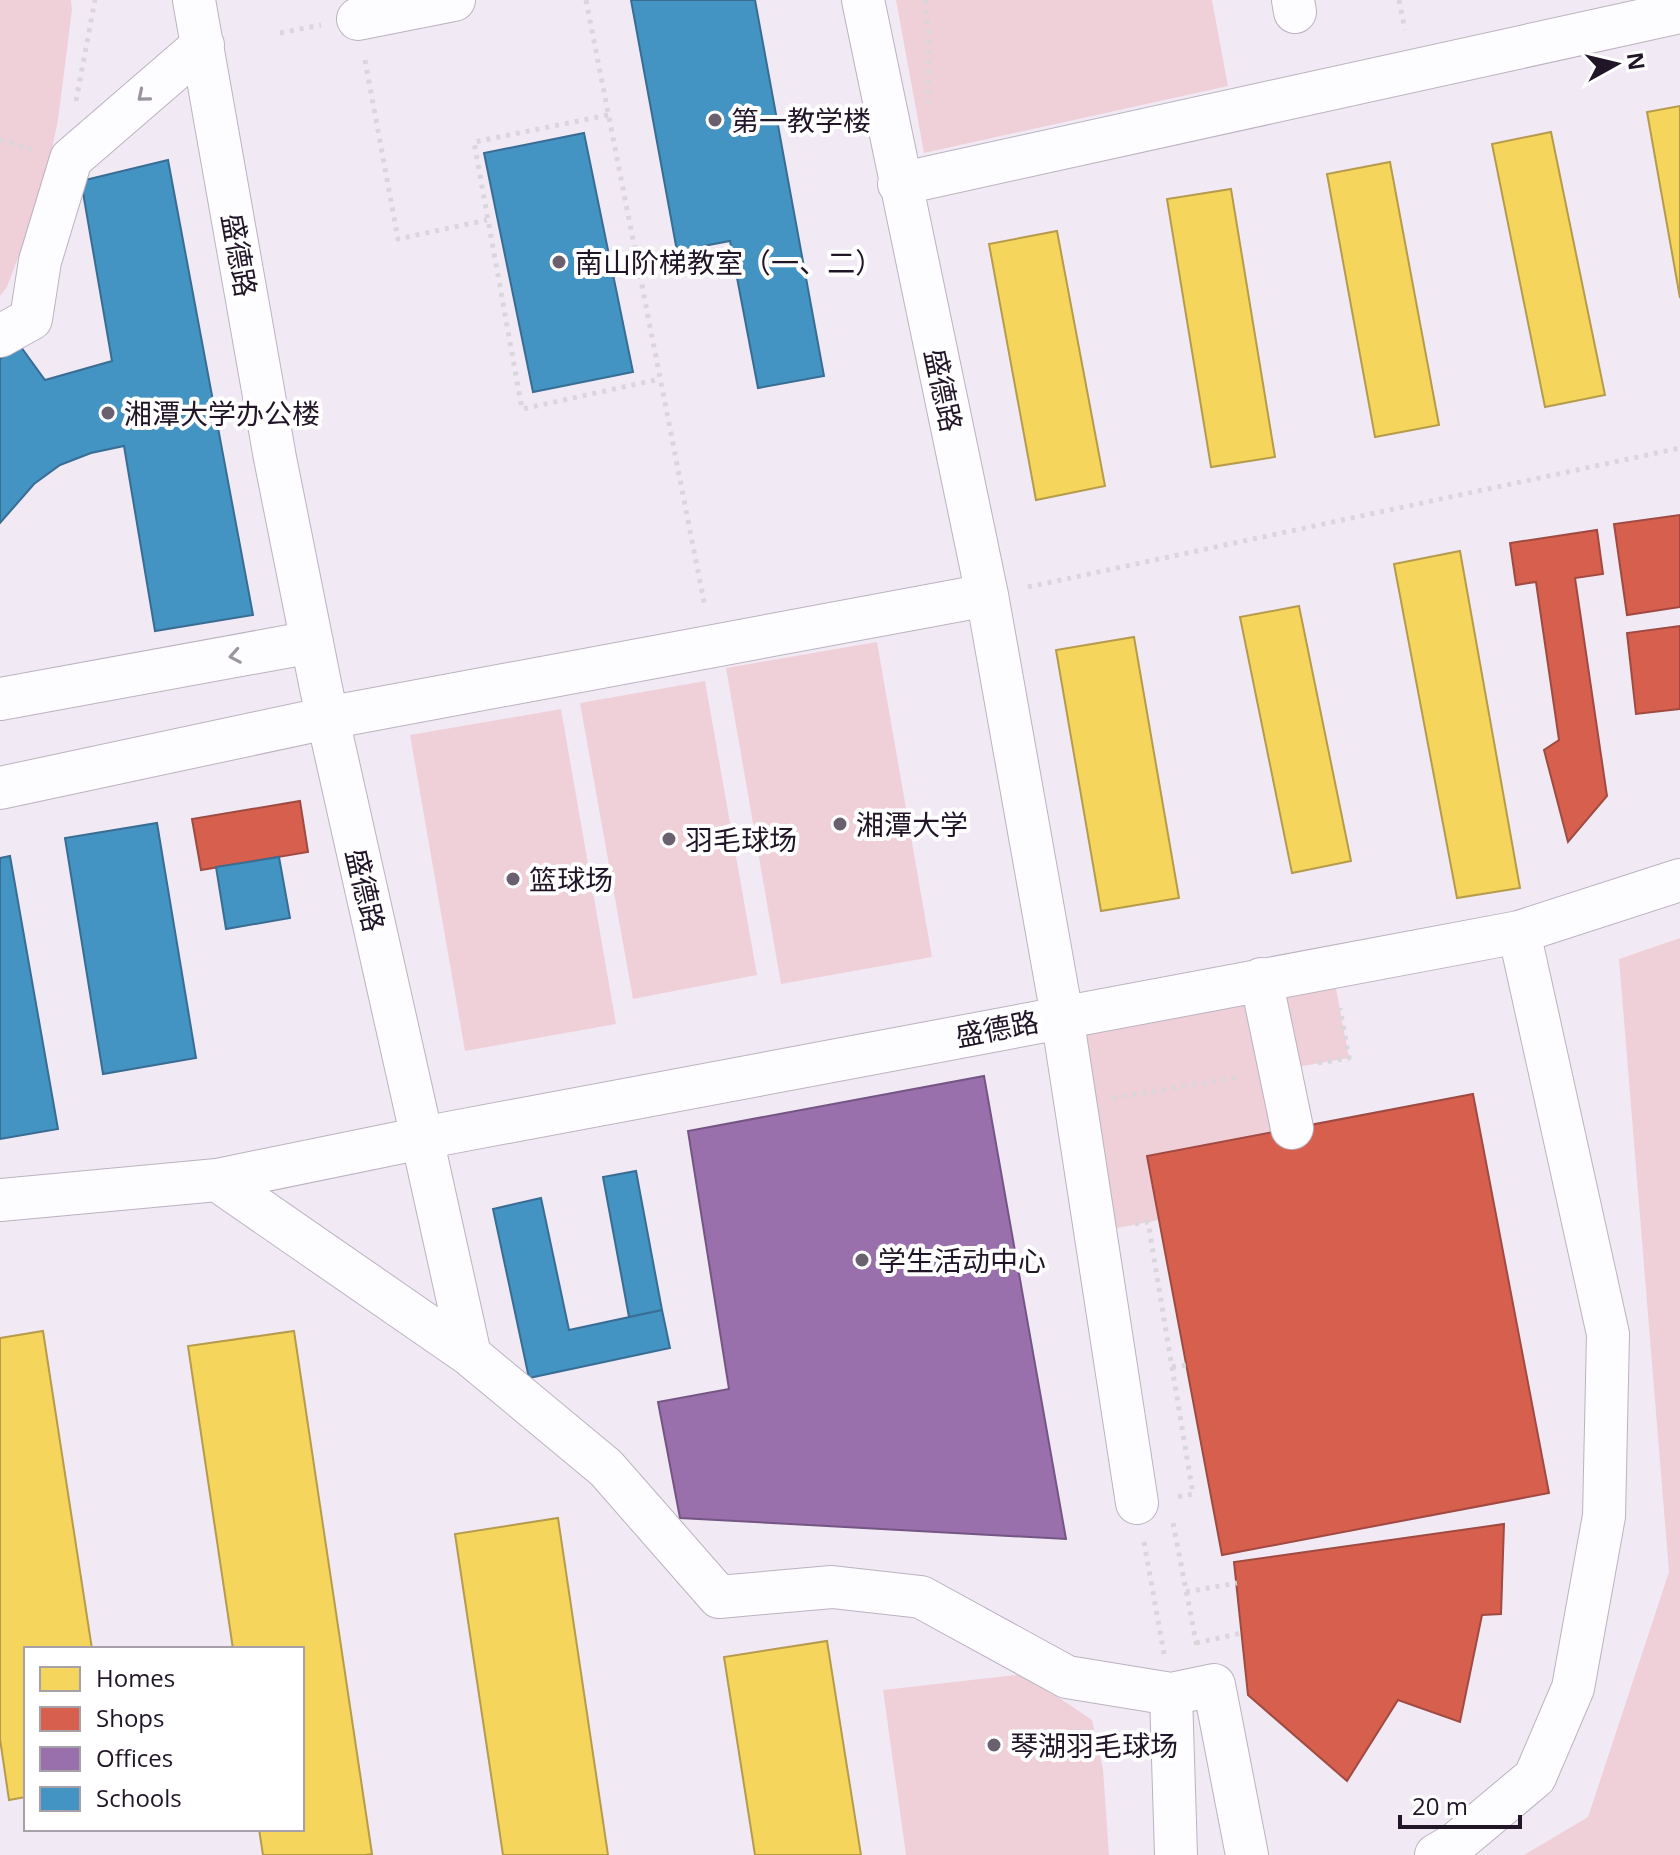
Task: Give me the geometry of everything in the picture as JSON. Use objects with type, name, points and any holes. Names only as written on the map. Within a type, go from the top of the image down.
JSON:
[{"type":"street","name":"盛德路","points":[[194,0],[275,458],[327,718],[422,1138],[1519,932],[1680,880]]},
{"type":"street","points":[[358,19],[454,0]]},
{"type":"street","name":"盛德路","points":[[863,0],[987,595],[1153,1500]]},
{"type":"street","points":[[899,184],[1680,12]]},
{"type":"street","points":[[0,336],[31,319],[40,261],[71,159],[203,45]]},
{"type":"street","points":[[0,788],[327,718],[987,595]]},
{"type":"street","points":[[0,699],[312,642]]},
{"type":"street","points":[[1436,1855],[1455,1844],[1535,1777],[1573,1688],[1604,1516],[1608,1334],[1519,932]]},
{"type":"street","points":[[1261,979],[1292,1128]]},
{"type":"street","points":[[0,1200],[217,1180],[422,1138],[470,1355]]},
{"type":"street","points":[[217,1180],[470,1355],[606,1468],[719,1597],[832,1587],[921,1597],[1067,1677],[1188,1691],[1214,1685],[1247,1855]]},
{"type":"street","points":[[1176,1855],[1188,1691]]},
{"type":"path","points":[[71,159],[77,89],[95,0]]},
{"type":"path","points":[[586,0],[706,612]]},
{"type":"path","points":[[925,0],[929,34],[927,115]]},
{"type":"path","points":[[358,19],[398,239],[487,220]]},
{"type":"path","points":[[608,115],[474,142],[522,409],[660,379]]},
{"type":"path","points":[[987,595],[1680,448]]},
{"type":"path","points":[[1108,1099],[1349,1058],[1338,998]]},
{"type":"path","points":[[1121,1227],[1148,1222],[1193,1494],[1153,1500]]},
{"type":"path","points":[[1172,1367],[1187,1365]]},
{"type":"path","points":[[1153,1500],[1186,1592],[1196,1643],[1188,1691]]},
{"type":"path","points":[[1153,1500],[1188,1691]]},
{"type":"path","points":[[1186,1592],[1237,1583]]},
{"type":"path","points":[[1196,1643],[1242,1633]]},
{"type":"shaded area","points":[[0,0],[71,0],[72,10],[58,120],[44,188],[7,287],[0,296]]},
{"type":"shaded area","points":[[896,0],[1212,0],[1228,86],[924,153]]},
{"type":"shaded area","points":[[877,642],[932,957],[781,984],[726,668]]},
{"type":"shaded area","name":"羽毛球场","points":[[705,681],[757,975],[633,999],[580,703]]},
{"type":"shaded area","name":"篮球场","points":[[561,709],[616,1024],[465,1051],[410,735]]},
{"type":"shaded area","points":[[1680,938],[1680,1855],[1524,1855],[1588,1817],[1669,1572],[1619,959]]},
{"type":"shaded area","points":[[1335,983],[1349,1058],[1280,1070],[1292,1128],[1148,1156],[1159,1220],[1102,1231],[1084,1034]]},
{"type":"shaded area","name":"琴湖羽毛球场","points":[[1024,1674],[1092,1720],[1103,1769],[1109,1855],[906,1855],[883,1690]]},
{"type":"building: Homes","points":[[1680,106],[1680,298],[1647,112]]},
{"type":"building: Homes","points":[[1551,132],[1605,395],[1545,407],[1492,144]]},
{"type":"building: Homes","points":[[1390,162],[1439,425],[1375,437],[1327,174]]},
{"type":"building: Homes","points":[[1231,189],[1275,457],[1211,467],[1167,199]]},
{"type":"building: Homes","points":[[1057,231],[1105,486],[1036,500],[989,244]]},
{"type":"building: Homes","points":[[1460,551],[1520,888],[1457,898],[1394,564]]},
{"type":"building: Homes","points":[[1299,606],[1351,861],[1292,873],[1240,617]]},
{"type":"building: Homes","points":[[1134,637],[1179,898],[1101,911],[1056,650]]},
{"type":"building: Homes","points":[[43,1331],[92,1647],[24,1647],[24,1797],[9,1800],[0,1739],[0,1338]]},
{"type":"building: Homes","points":[[294,1331],[372,1854],[263,1855],[259,1831],[304,1831],[304,1647],[233,1647],[188,1346]]},
{"type":"building: Homes","points":[[558,1518],[608,1855],[503,1855],[455,1534]]},
{"type":"building: Homes","points":[[827,1641],[861,1855],[755,1855],[724,1657]]},
{"type":"building: Shops","points":[[1680,515],[1680,607],[1627,615],[1614,524]]},
{"type":"building: Shops","points":[[1597,530],[1603,574],[1575,578],[1607,796],[1568,842],[1544,750],[1559,740],[1536,582],[1516,585],[1510,543]]},
{"type":"building: Shops","points":[[1680,626],[1680,709],[1636,714],[1627,633]]},
{"type":"building: Shops","points":[[300,801],[308,852],[201,870],[192,819]]},
{"type":"building: Shops","points":[[1473,1094],[1549,1493],[1222,1555],[1147,1156]]},
{"type":"building: Shops","points":[[1504,1524],[1501,1614],[1482,1615],[1460,1722],[1398,1700],[1347,1781],[1248,1695],[1234,1562]]},
{"type":"building: Offices","name":"学生活动中心","points":[[984,1076],[1066,1539],[680,1518],[658,1402],[729,1389],[688,1131]]},
{"type":"building: Schools","name":"第一教学楼","points":[[631,0],[755,0],[824,376],[758,388],[730,241],[677,251]]},
{"type":"building: Schools","name":"南山阶梯教室（一、二）","points":[[584,133],[633,372],[533,392],[484,153]]},
{"type":"building: Schools","name":"湘潭大学办公楼","points":[[168,160],[253,615],[155,631],[124,446],[91,453],[60,465],[34,484],[0,523],[0,359],[21,347],[45,380],[112,361],[81,181]]},
{"type":"building: Schools","points":[[157,823],[196,1058],[103,1074],[65,838]]},
{"type":"building: Schools","points":[[10,856],[58,1129],[0,1139],[0,858]]},
{"type":"building: Schools","points":[[279,857],[290,918],[226,929],[216,867]]},
{"type":"building: Schools","points":[[636,1171],[662,1310],[629,1317],[603,1177]]},
{"type":"building: Schools","points":[[541,1198],[569,1330],[662,1310],[670,1348],[529,1378],[493,1209]]},
{"type":"place","name":"第一教学楼","points":[[715,120]]},
{"type":"place","name":"南山阶梯教室（一、二）","points":[[559,262]]},
{"type":"place","name":"湘潭大学办公楼","points":[[108,413]]},
{"type":"place","name":"湘潭大学","points":[[840,824]]},
{"type":"place","name":"羽毛球场","points":[[669,839]]},
{"type":"place","name":"篮球场","points":[[513,879]]},
{"type":"place","name":"学生活动中心","points":[[862,1260]]},
{"type":"place","name":"琴湖羽毛球场","points":[[994,1745]]}]
